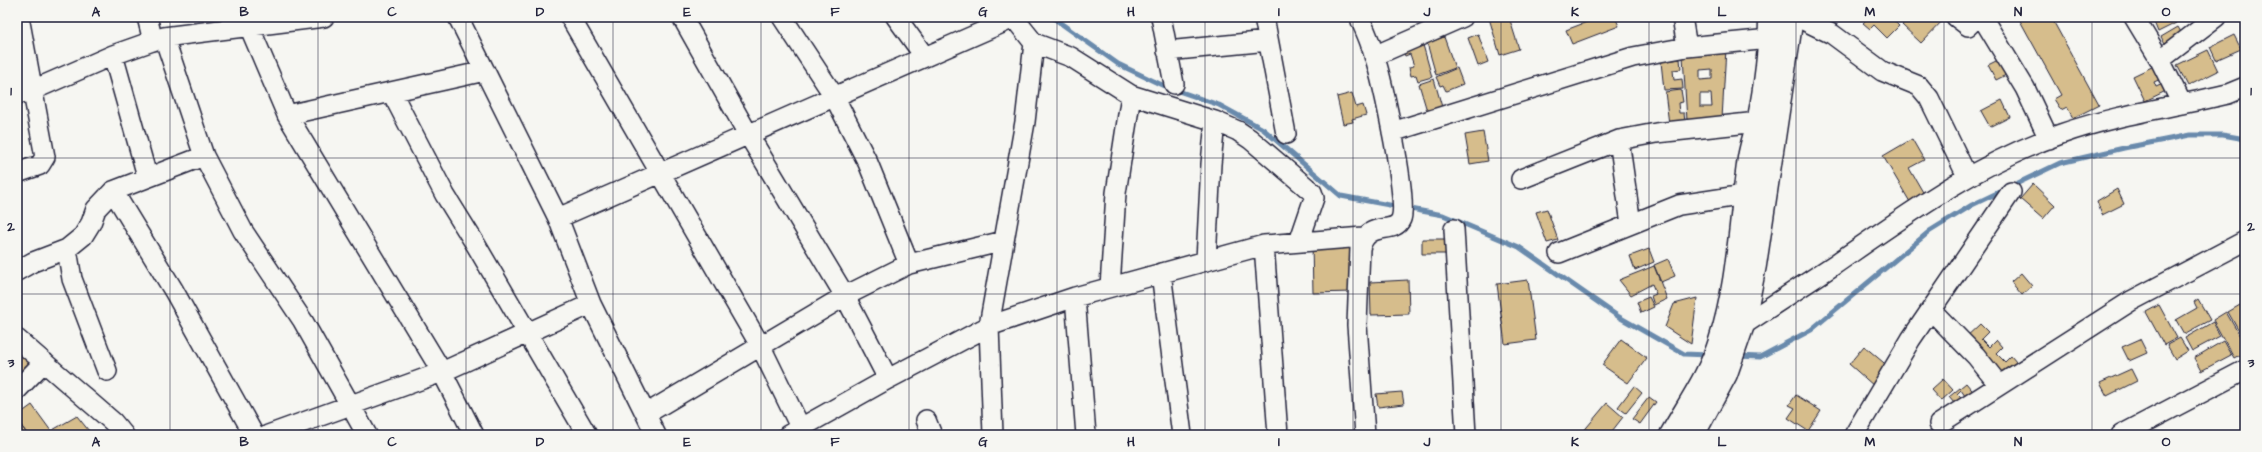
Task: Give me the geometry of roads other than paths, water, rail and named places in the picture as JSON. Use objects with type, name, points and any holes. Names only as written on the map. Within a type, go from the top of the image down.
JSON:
[{"type":"main road","points":[[1728,345],[1734,275],[1744,195],[1750,156],[1758,122],[1770,39],[1770,17]]},
{"type":"main road","points":[[1693,435],[1728,345],[1743,325],[1762,220],[1792,17]]},
{"type":"main road","points":[[1670,435],[1718,371]]},
{"type":"street","points":[[17,173],[40,166],[45,157],[25,92],[19,17]]},
{"type":"street","points":[[147,17],[158,39],[204,156],[243,231],[302,321],[367,435]]},
{"type":"street","points":[[25,92],[114,55],[158,39],[217,23],[249,26],[305,18],[324,17]]},
{"type":"street","points":[[458,17],[558,218],[591,304],[656,435]]},
{"type":"street","points":[[570,17],[761,347],[797,432],[888,379],[989,326],[1075,297],[1264,245],[1363,237],[1370,232],[1396,225],[1403,209],[1392,132],[1374,56],[1361,21]]},
{"type":"street","points":[[682,17],[748,134],[845,296],[888,379]]},
{"type":"street","points":[[782,17],[834,96],[871,169],[910,264]]},
{"type":"street","points":[[896,17],[925,57]]},
{"type":"street","points":[[1161,17],[1174,84]]},
{"type":"street","points":[[1264,17],[1286,134]]},
{"type":"street","points":[[1374,56],[1463,17]]},
{"type":"street","points":[[1682,17],[1687,47]]},
{"type":"street","points":[[1797,17],[1832,34],[1882,71],[1919,86],[1929,98],[1966,176]]},
{"type":"street","points":[[1956,17],[1968,26],[1977,17]]},
{"type":"street","points":[[1982,17],[2025,88],[2048,139]]},
{"type":"street","points":[[2134,17],[2160,60],[2182,104]]},
{"type":"street","points":[[2160,60],[2216,17]]},
{"type":"street","points":[[558,218],[1008,19],[1034,43],[1071,57],[1132,95],[1215,121],[1250,140],[1312,192],[1314,198],[1300,242]]},
{"type":"street","points":[[249,26],[287,115],[442,372],[474,435]]},
{"type":"street","points":[[1392,132],[1633,57],[1687,47],[1770,39]]},
{"type":"street","points":[[1167,51],[1268,41]]},
{"type":"street","points":[[993,435],[989,326],[1025,122],[1034,43]]},
{"type":"street","points":[[114,55],[147,176]]},
{"type":"street","points":[[287,115],[392,93],[485,71]]},
{"type":"street","points":[[1743,325],[1833,265],[1907,213],[1966,176],[2001,158],[2048,139],[2122,116],[2228,94],[2245,87]]},
{"type":"street","points":[[392,93],[445,196],[587,435]]},
{"type":"street","points":[[1110,287],[1116,193],[1132,95]]},
{"type":"street","points":[[1206,260],[1211,164],[1215,121]]},
{"type":"street","points":[[1522,179],[1619,140],[1656,133],[1758,122]]},
{"type":"street","points":[[1619,140],[1631,224]]},
{"type":"street","points":[[17,271],[33,262],[67,249],[83,236],[91,223],[96,209],[114,191],[147,176],[204,156]]},
{"type":"street","points":[[114,191],[174,291],[254,435]]},
{"type":"street","points":[[1854,435],[1911,339],[2011,192]]},
{"type":"street","points":[[1559,253],[1679,205],[1744,195]]},
{"type":"street","points":[[1454,229],[1466,435]]},
{"type":"street","points":[[1363,237],[1360,248],[1358,325],[1365,435]]},
{"type":"street","points":[[646,414],[845,296],[910,264],[1004,241]]},
{"type":"street","points":[[1939,424],[2130,301],[2245,241]]},
{"type":"street","points":[[1264,245],[1278,435]]},
{"type":"street","points":[[67,249],[72,278],[107,371]]},
{"type":"street","points":[[1160,273],[1182,435]]},
{"type":"street","points":[[1075,297],[1086,435]]},
{"type":"street","points":[[268,435],[442,372],[591,304]]},
{"type":"street","points":[[1931,310],[1976,356],[1999,385]]},
{"type":"street","points":[[17,339],[113,422],[124,435]]},
{"type":"street","points":[[17,390],[44,362]]},
{"type":"street","points":[[2121,435],[2245,370]]},
{"type":"waterway","points":[[1052,17],[1118,64],[1164,86],[1219,105],[1263,129],[1341,196],[1443,215],[1519,247],[1619,317],[1684,354],[1709,355]]},
{"type":"waterway","points":[[1737,356],[1760,357],[1811,330],[1930,231],[1972,205],[2060,163],[2190,135],[2223,135],[2245,139]]}]
